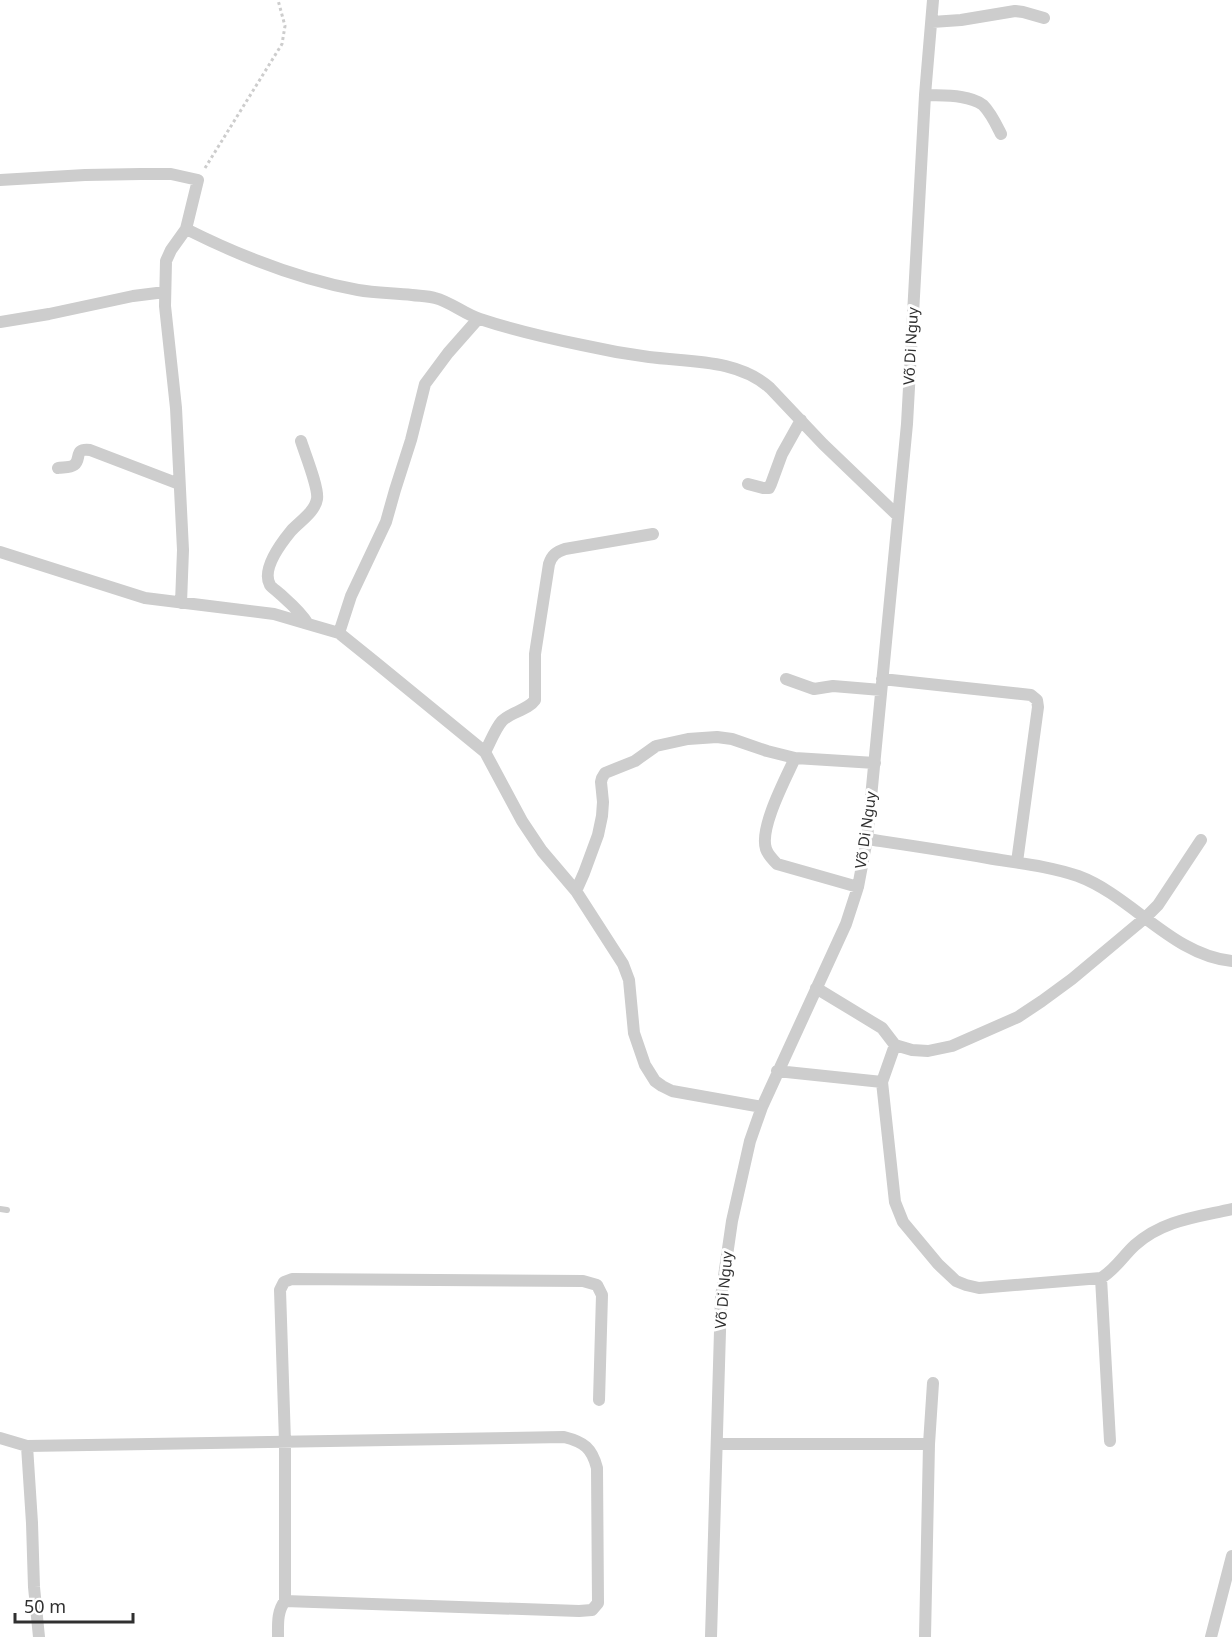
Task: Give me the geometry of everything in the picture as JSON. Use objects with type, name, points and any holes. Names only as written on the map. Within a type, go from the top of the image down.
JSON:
[{"type":"street","name":"Võ Di Nguy","points":[[711,1637],[722,1287],[732,1221],[750,1141],[762,1107],[846,924],[858,887],[867,839],[907,424],[925,95],[933,0]]},
{"type":"street","points":[[932,22],[961,20],[1015,11],[1044,18]]},
{"type":"street","points":[[925,95],[975,101],[987,111],[1001,134]]},
{"type":"street","points":[[0,180],[141,174],[171,174],[198,180],[186,229],[166,261],[167,332],[176,408],[183,550],[181,603]]},
{"type":"street","points":[[186,229],[214,243],[303,277],[360,290],[433,297],[478,318],[594,348],[726,366],[745,371],[762,381],[897,515]]},
{"type":"street","points":[[0,322],[165,292]]},
{"type":"street","points":[[339,633],[351,596],[386,522],[425,384],[478,318]]},
{"type":"street","points":[[748,484],[769,488],[782,454],[801,420]]},
{"type":"street","points":[[301,441],[317,499],[314,507],[278,548],[267,576],[270,585],[299,611],[308,624]]},
{"type":"street","points":[[58,468],[74,465],[79,452],[84,449],[179,484]]},
{"type":"street","points":[[485,752],[501,722],[535,700],[535,654],[551,557],[557,551],[565,549],[653,534]]},
{"type":"street","points":[[0,552],[145,598],[274,614],[339,633],[485,752],[522,821],[542,851],[576,891],[627,972],[631,988],[634,1033],[645,1065],[655,1081],[672,1091],[762,1107]]},
{"type":"street","points":[[786,680],[814,688],[881,685],[1031,695],[1037,700],[1038,707],[1017,862]]},
{"type":"street","points":[[576,891],[598,836],[603,802],[601,782],[605,773],[635,761],[656,746],[717,737],[732,739],[795,758],[875,763]]},
{"type":"street","points":[[795,758],[775,802],[764,837],[765,848],[777,864],[858,887]]},
{"type":"street","points":[[867,839],[1046,867],[1077,876],[1109,892],[1191,949],[1206,956],[1232,961]]},
{"type":"street","points":[[816,988],[882,1028],[896,1045],[912,1050],[928,1051],[952,1046],[1018,1017],[1072,979],[1158,905],[1201,840]]},
{"type":"street","points":[[896,1045],[882,1082],[895,1202],[903,1222],[938,1264],[956,1281],[979,1288],[1101,1278],[1135,1246],[1163,1226],[1232,1209]]},
{"type":"street","points":[[777,1071],[882,1082]]},
{"type":"street","points":[[278,1637],[279,1613],[285,1600],[285,1442],[280,1290],[284,1282],[292,1278],[583,1281],[597,1285],[602,1295],[599,1400]]},
{"type":"street","points":[[1101,1278],[1110,1442]]},
{"type":"street","points":[[925,1637],[929,1444],[933,1383]]},
{"type":"street","points":[[0,1438],[27,1446],[564,1437],[583,1443],[592,1452],[597,1468],[598,1603],[592,1610],[285,1600]]},
{"type":"street","points":[[718,1444],[929,1444]]},
{"type":"street","points":[[27,1446],[34,1587],[39,1637]]},
{"type":"street","points":[[1211,1637],[1232,1556]]},
{"type":"lane","points":[[0,1209],[8,1210]]},
{"type":"path","points":[[198,180],[282,44],[285,26],[278,0]]}]
